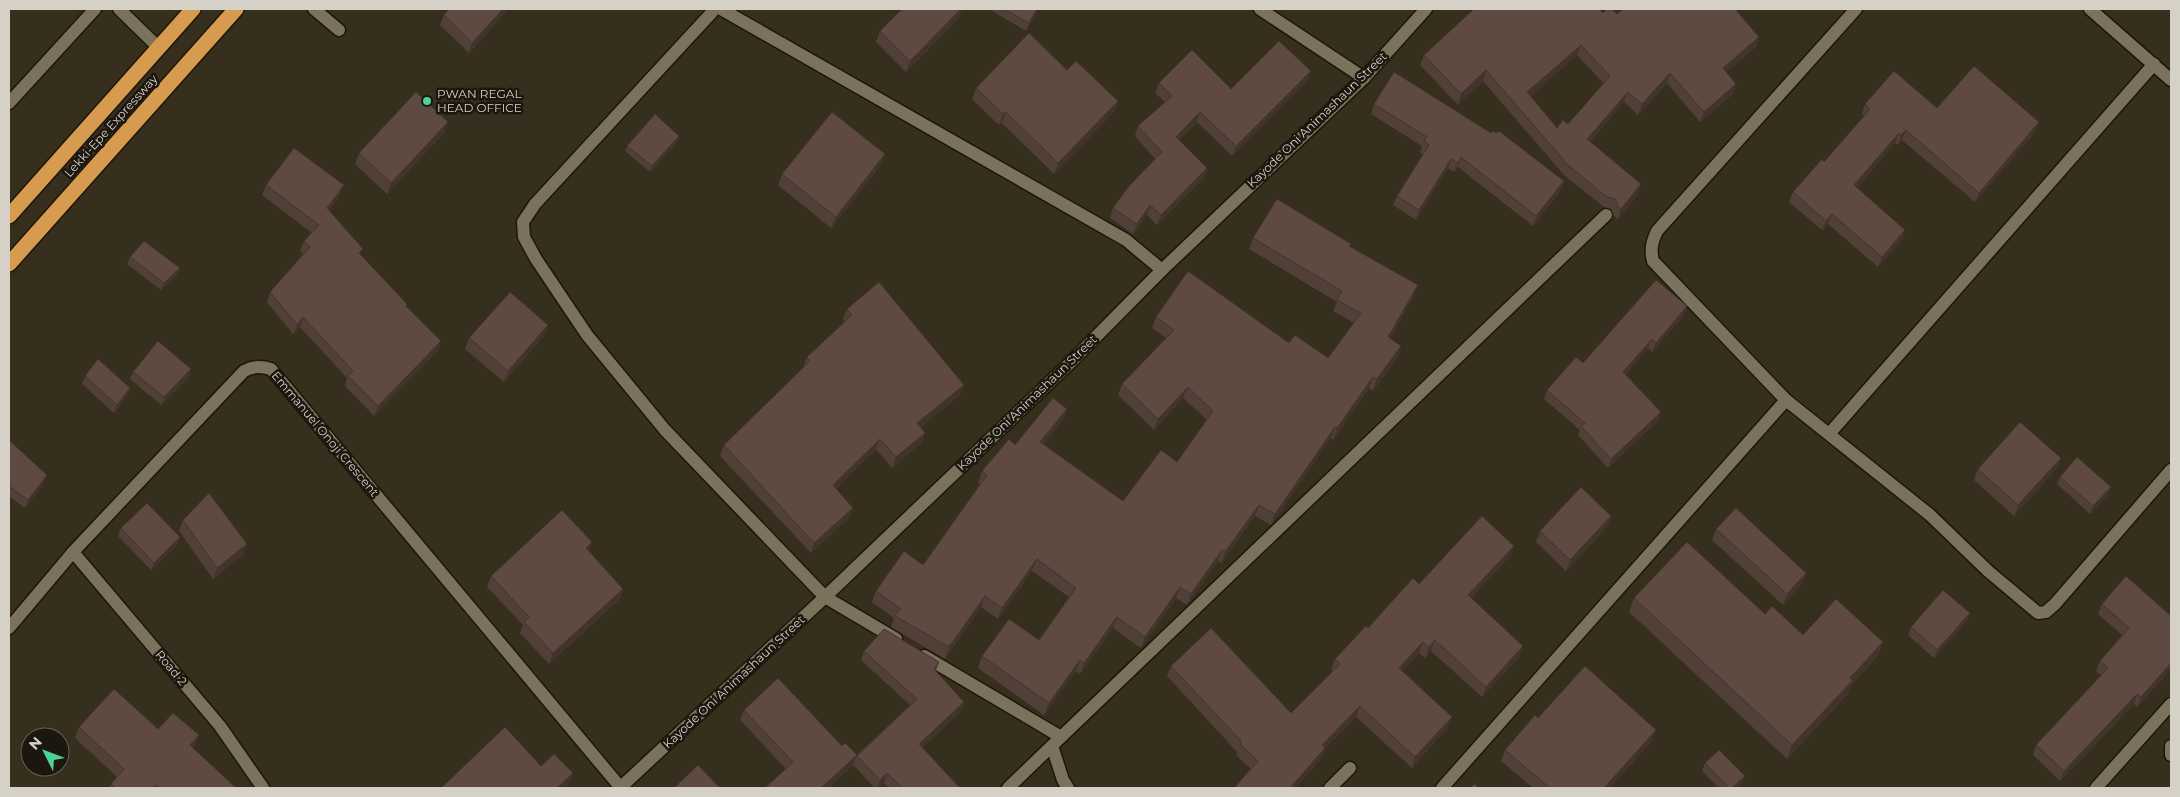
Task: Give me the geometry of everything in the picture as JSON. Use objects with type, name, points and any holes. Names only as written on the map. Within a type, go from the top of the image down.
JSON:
[{"type":"highway","name":"Lekki-Epe Expressway","points":[[9,216],[192,9]]},
{"type":"highway","name":"Lekki-Epe Expressway","points":[[9,264],[236,9]]},
{"type":"street","points":[[119,9],[158,47]]},
{"type":"street","points":[[314,9],[339,30]]},
{"type":"street","points":[[715,9],[535,204],[523,222],[524,237],[544,272],[587,335],[665,430],[825,597],[1056,742],[1063,780],[1068,788]]},
{"type":"street","points":[[721,9],[1126,240],[1162,270]]},
{"type":"street","points":[[1260,9],[1364,78]]},
{"type":"street","name":"Kayode Oni Animashaun Street","points":[[620,788],[825,597],[1070,363],[1162,270],[1364,78],[1426,9]]},
{"type":"street","points":[[1856,9],[1657,231],[1651,243],[1652,261],[1786,400],[1930,515],[1988,571],[2038,613],[2046,612],[2055,604],[2171,470]]},
{"type":"street","points":[[2090,9],[2171,80]]},
{"type":"street","points":[[9,102],[90,11]]},
{"type":"street","points":[[1829,434],[2154,64]]},
{"type":"street","points":[[1008,788],[1606,215]]},
{"type":"street","name":"Emmanuel Onoji Crescent","points":[[9,628],[73,552],[244,371],[253,366],[271,369],[620,788]]},
{"type":"street","points":[[1442,788],[1786,400]]},
{"type":"street","name":"Road 2","points":[[73,552],[220,726],[262,788]]},
{"type":"street","points":[[2096,788],[2171,704]]},
{"type":"street","points":[[2171,746],[2171,755]]},
{"type":"street","points":[[1330,788],[1350,768]]},
{"type":"building","points":[[449,9],[503,9],[472,43],[444,15]]},
{"type":"building","points":[[902,9],[961,9],[910,61],[880,31]]},
{"type":"building","points":[[1004,9],[1037,9],[1029,23]]},
{"type":"building","points":[[1474,9],[1599,9],[1603,13],[1607,9],[1612,9],[1617,14],[1623,9],[1735,9],[1759,37],[1723,68],[1736,84],[1704,112],[1670,73],[1642,104],[1628,92],[1587,139],[1641,184],[1621,209],[1615,199],[1607,197],[1568,165],[1486,70],[1461,94],[1424,55]],"holes":[[[1581,45],[1610,76],[1568,124],[1563,120],[1557,128],[1527,92]]]},
{"type":"building","points":[[1029,33],[1067,70],[1076,61],[1118,101],[1058,163],[1006,112],[1003,114],[976,88]]},
{"type":"building","points":[[1279,41],[1311,71],[1236,146],[1200,112],[1176,137],[1207,168],[1161,215],[1150,205],[1137,224],[1113,208],[1129,186],[1162,152],[1138,126],[1172,96],[1159,83],[1192,50],[1231,89]]},
{"type":"building","points":[[1974,66],[2039,122],[1979,193],[1906,130],[1901,135],[1899,133],[1854,185],[1905,230],[1882,257],[1832,214],[1826,221],[1793,192],[1822,159],[1824,162],[1870,109],[1865,104],[1894,71],[1937,108]]},
{"type":"building","points":[[1394,72],[1491,133],[1499,131],[1564,181],[1536,216],[1461,157],[1458,163],[1451,159],[1419,210],[1397,196],[1429,145],[1424,142],[1427,137],[1374,104]]},
{"type":"building","points":[[416,92],[448,122],[391,183],[359,153]]},
{"type":"building","points":[[832,112],[885,154],[836,217],[782,174]]},
{"type":"building","points":[[655,114],[679,136],[652,166],[627,146]]},
{"type":"building","points":[[294,148],[344,185],[327,208],[363,249],[359,253],[407,304],[406,306],[441,341],[378,406],[348,376],[353,371],[303,317],[297,325],[270,292],[310,247],[304,241],[319,225],[266,185]]},
{"type":"building","points":[[1277,199],[1351,244],[1349,246],[1418,285],[1388,337],[1401,346],[1377,379],[1373,377],[1337,428],[1335,427],[1275,514],[1259,505],[1225,552],[1222,550],[1191,594],[1180,587],[1145,637],[1117,617],[1084,663],[1080,660],[1049,703],[982,656],[1009,619],[1039,640],[1076,588],[1037,559],[1002,608],[985,596],[949,647],[895,616],[901,609],[876,591],[904,551],[923,565],[987,475],[982,471],[1009,439],[1015,445],[1053,398],[1067,409],[1040,442],[1123,501],[1161,450],[1177,462],[1213,411],[1188,387],[1158,419],[1122,384],[1174,330],[1156,317],[1188,271],[1289,343],[1295,335],[1328,358],[1361,313],[1337,300],[1342,291],[1253,238]]},
{"type":"building","points":[[144,241],[180,268],[164,283],[130,257]]},
{"type":"building","points":[[1656,280],[1687,306],[1656,343],[1652,339],[1623,372],[1661,412],[1611,459],[1581,426],[1585,423],[1547,390],[1576,357],[1583,363]]},
{"type":"building","points":[[879,282],[964,385],[917,423],[925,433],[896,457],[880,439],[833,485],[853,508],[814,543],[724,445],[810,361],[807,357],[852,315],[847,309]]},
{"type":"building","points":[[510,292],[548,325],[508,371],[469,338]]},
{"type":"building","points":[[158,341],[191,369],[164,397],[133,372]]},
{"type":"building","points":[[98,359],[130,388],[117,405],[85,376]]},
{"type":"building","points":[[2020,422],[2061,458],[2018,505],[1978,469]]},
{"type":"building","points":[[10,441],[47,475],[28,500],[9,486]]},
{"type":"building","points":[[2077,457],[2111,487],[2093,506],[2060,477]]},
{"type":"building","points":[[1581,487],[1611,516],[1570,560],[1540,531]]},
{"type":"building","points":[[209,493],[247,544],[217,568],[183,520]]},
{"type":"building","points":[[147,503],[180,537],[154,563],[121,528]]},
{"type":"building","points":[[1736,508],[1806,573],[1787,594],[1716,529]]},
{"type":"building","points":[[562,510],[592,542],[586,548],[623,589],[553,653],[524,622],[529,617],[491,576]]},
{"type":"building","points":[[1482,516],[1514,546],[1468,595],[1523,646],[1486,687],[1435,640],[1429,647],[1423,642],[1399,668],[1452,717],[1415,757],[1360,706],[1322,745],[1325,748],[1290,788],[1234,788],[1258,761],[1240,744],[1242,742],[1171,666],[1211,628],[1291,713],[1340,664],[1335,659],[1366,626],[1368,628],[1413,578],[1419,584]]},
{"type":"building","points":[[1687,542],[1765,614],[1772,606],[1803,635],[1836,599],[1883,642],[1850,678],[1853,680],[1792,745],[1634,598]]},
{"type":"building","points":[[2126,576],[2171,616],[2171,663],[2141,697],[2137,694],[2064,771],[2036,745],[2108,668],[2100,661],[2129,628],[2102,604]]},
{"type":"building","points":[[1943,590],[1970,613],[1937,650],[1911,627]]},
{"type":"building","points":[[884,629],[939,662],[934,669],[964,702],[919,744],[960,788],[902,788],[887,773],[880,780],[857,756],[917,699],[864,651]]},
{"type":"building","points":[[1585,666],[1656,730],[1604,788],[1550,788],[1505,750],[1535,715],[1538,718]]},
{"type":"building","points":[[778,678],[842,746],[845,743],[857,755],[821,788],[765,788],[793,762],[744,710]]},
{"type":"building","points":[[114,689],[158,729],[173,713],[199,735],[190,745],[235,787],[160,788],[156,785],[153,788],[115,788],[111,784],[124,769],[79,727]]},
{"type":"building","points":[[505,727],[541,766],[554,754],[573,773],[557,788],[441,788]]},
{"type":"building","points":[[1719,750],[1745,776],[1732,788],[1729,788],[1705,763]]},
{"type":"building","points":[[698,765],[720,788],[674,788]]},
{"type":"building","points":[[1474,784],[1480,788],[1470,788]]},
{"type":"place","name":"PWAN REGAL HEAD OFFICE","points":[[427,101]]}]
